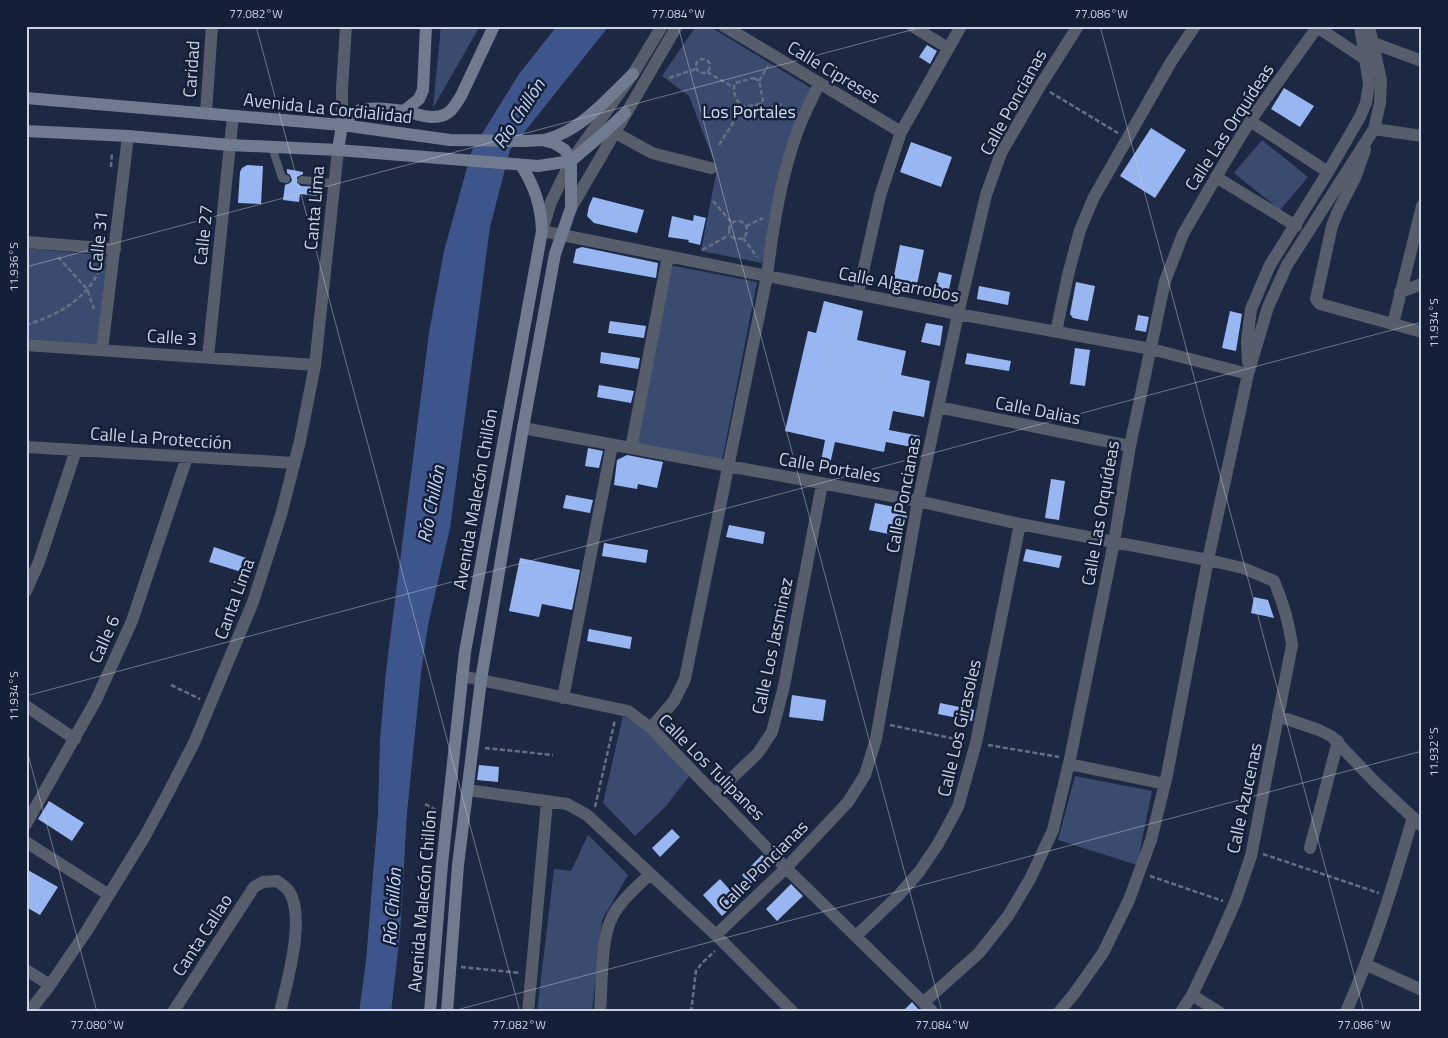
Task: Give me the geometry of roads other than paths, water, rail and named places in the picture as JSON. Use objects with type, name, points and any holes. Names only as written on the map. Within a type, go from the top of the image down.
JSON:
[{"type":"main road","points":[[404,111],[419,99],[423,90],[426,26]]},
{"type":"main road","points":[[338,150],[342,125],[350,115],[360,110],[404,111],[420,116],[434,117],[446,114],[455,106],[461,96],[494,26]]},
{"type":"main road","name":"Avenida La Cordialidad","points":[[26,98],[342,125],[453,140],[526,142],[556,137],[573,128],[633,74]]},
{"type":"main road","points":[[26,130],[338,150],[538,166],[571,161],[625,113]]},
{"type":"main road","points":[[542,140],[554,143],[565,150],[571,161],[571,208]]},
{"type":"main road","points":[[522,165],[538,196],[542,214],[542,231]]},
{"type":"main road","name":"Avenida Malecón Chillón","points":[[447,1012],[458,865],[481,680],[555,254],[571,208]]},
{"type":"main road","name":"Avenida Malecón Chillón","points":[[430,1012],[466,642],[542,231]]},
{"type":"street","name":"Caridad","points":[[206,113],[212,26]]},
{"type":"street","points":[[342,125],[346,26]]},
{"type":"street","name":"Avenida Malecón Chillón","points":[[542,231],[551,202],[571,161],[633,74],[662,26]]},
{"type":"street","name":"Avenida Malecón Chillón","points":[[571,208],[677,26]]},
{"type":"street","name":"Calle Cipreses","points":[[724,26],[901,132]]},
{"type":"street","points":[[912,26],[948,48]]},
{"type":"street","points":[[858,294],[880,196],[901,132],[961,26]]},
{"type":"street","name":"Calle Poncianas","points":[[720,939],[848,802],[865,775],[876,740],[918,501],[986,194],[1001,154],[1040,86],[1078,26]]},
{"type":"street","points":[[1056,332],[1080,230],[1094,198],[1171,62],[1195,26]]},
{"type":"street","points":[[1248,374],[1247,341],[1251,309],[1270,265],[1328,172],[1366,103],[1370,84],[1360,26]]},
{"type":"street","points":[[1369,26],[1382,88],[1373,130],[1355,178],[1332,226],[1316,299],[1320,304],[1422,332]]},
{"type":"street","points":[[1315,28],[1365,59]]},
{"type":"street","name":"Calle Las Orquídeas","points":[[924,1002],[979,952],[1008,916],[1030,879],[1053,830],[1114,542],[1130,446],[1165,281],[1183,234],[1216,177],[1250,121],[1315,28]]},
{"type":"street","points":[[1374,43],[1422,61]]},
{"type":"street","points":[[651,728],[674,701],[685,679],[784,180],[798,130],[819,84]]},
{"type":"street","name":"Calle 27","points":[[208,357],[233,116]]},
{"type":"street","points":[[1250,121],[1328,172]]},
{"type":"street","points":[[1373,130],[1422,136]]},
{"type":"street","points":[[1059,1012],[1103,953],[1129,900],[1152,840],[1165,784],[1208,560],[1248,374],[1268,307],[1284,272],[1373,130]]},
{"type":"street","points":[[614,132],[652,153],[711,168]]},
{"type":"street","name":"Calle 31","points":[[102,350],[128,136]]},
{"type":"street","name":"Canta Lima","points":[[29,1012],[86,932],[163,803],[194,743],[254,602],[281,515],[315,366],[338,150]]},
{"type":"street","points":[[1216,177],[1296,226]]},
{"type":"street","points":[[1393,324],[1422,206]]},
{"type":"street","name":"Calle Algarrobos","points":[[542,231],[958,314],[1150,349],[1248,374]]},
{"type":"street","points":[[26,242],[115,249]]},
{"type":"street","points":[[631,448],[668,256]]},
{"type":"street","points":[[1400,292],[1422,284]]},
{"type":"street","name":"Calle 3","points":[[26,345],[315,366]]},
{"type":"street","name":"Calle Dalias","points":[[938,407],[1130,446]]},
{"type":"street","name":"Calle Portales","points":[[524,428],[918,501],[1020,524],[1208,560],[1243,568],[1274,581]]},
{"type":"street","points":[[563,698],[612,445]]},
{"type":"street","name":"Calle La Protección","points":[[26,447],[294,463]]},
{"type":"street","points":[[26,591],[30,575],[39,562],[76,450]]},
{"type":"street","name":"Calle 6","points":[[26,824],[96,700],[132,621],[187,457]]},
{"type":"street","name":"Calle Los Jasminez","points":[[715,794],[758,753],[772,732],[784,686],[822,484]]},
{"type":"street","name":"Calle Los Girasoles","points":[[856,936],[898,896],[918,872],[938,844],[958,807],[976,743],[1020,524]]},
{"type":"street","name":"Calle Azucenas","points":[[1181,1012],[1192,995],[1234,905],[1252,850],[1292,645],[1290,627],[1274,581]]},
{"type":"street","name":"Calle Los Tulipanes","points":[[462,676],[628,711],[651,728],[786,868],[933,1012]]},
{"type":"street","points":[[26,706],[75,739]]},
{"type":"street","points":[[1278,716],[1319,730],[1338,741],[1376,783],[1418,821],[1367,965],[1346,1012]]},
{"type":"street","points":[[1310,848],[1338,741]]},
{"type":"street","points":[[1069,761],[1165,784]]},
{"type":"street","points":[[468,790],[566,804],[587,815],[720,939],[793,1012]]},
{"type":"street","points":[[528,1012],[547,802]]},
{"type":"street","points":[[26,842],[108,895]]},
{"type":"street","points":[[600,1012],[604,949],[610,922],[625,900],[650,874]]},
{"type":"street","name":"Canta Callao","points":[[173,1012],[254,887],[263,882],[277,881],[288,890],[296,914],[294,941],[280,1012]]},
{"type":"street","points":[[1367,965],[1422,990]]},
{"type":"street","points":[[26,970],[50,985]]},
{"type":"street","points":[[1192,995],[1219,1012]]},
{"type":"lane","points":[[272,147],[282,178],[286,179]]},
{"type":"lane","points":[[302,180],[333,183]]},
{"type":"water","name":"Río Chillón","points":[[557,26],[609,26],[510,150],[490,227],[450,528],[428,625],[421,673],[407,813],[400,934],[391,1012],[359,1012],[366,961],[378,814],[380,740],[386,671],[429,333],[444,251],[472,150],[519,74]]},
{"type":"park label","name":"Los Portales","points":[[749,111]]}]
